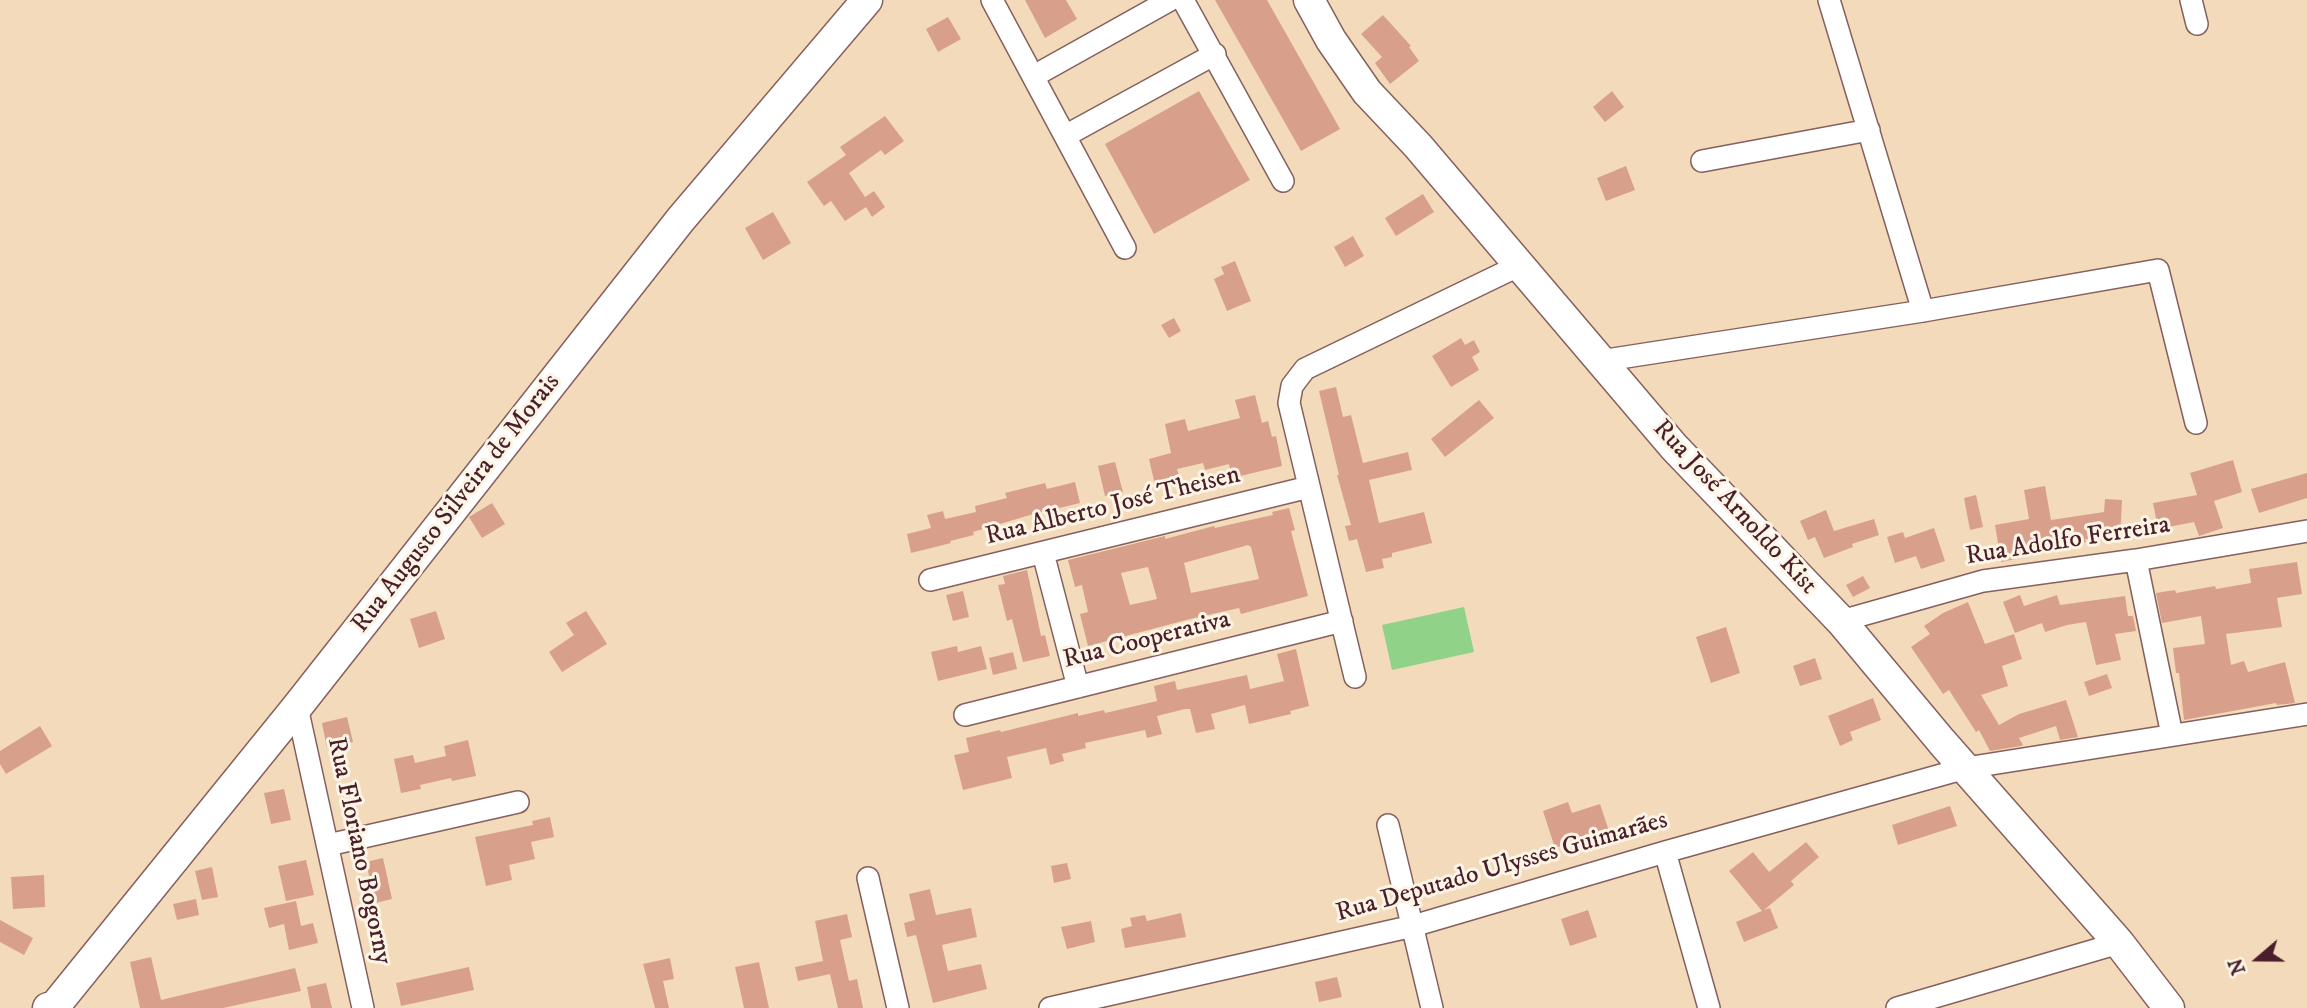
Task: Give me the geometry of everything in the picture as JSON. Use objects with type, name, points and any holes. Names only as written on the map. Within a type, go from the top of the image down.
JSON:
[{"type":"street","name":"Rua Augusto Silveira de Morais","points":[[52,1007],[297,707],[681,219],[867,0]]},
{"type":"street","points":[[992,0],[1125,248]]},
{"type":"street","points":[[1034,76],[1170,0]]},
{"type":"street","points":[[1183,0],[1283,181]]},
{"type":"street","name":"Rua José Arnoldo Kist","points":[[1309,0],[1331,40],[1367,92],[1418,146],[1674,447],[1841,621],[2119,943],[2169,1008]]},
{"type":"street","points":[[1829,0],[1923,310]]},
{"type":"street","points":[[2191,0],[2197,24]]},
{"type":"street","points":[[1065,136],[1215,54]]},
{"type":"street","points":[[1702,161],[1869,130]]},
{"type":"street","points":[[1355,677],[1289,403],[1292,386],[1306,369],[1518,266]]},
{"type":"street","points":[[1600,361],[2158,270],[2196,422]]},
{"type":"street","name":"Rua Alberto José Theisen","points":[[930,580],[1309,487]]},
{"type":"street","name":"Rua Adolfo Ferreira","points":[[1841,621],[1983,581],[2136,560],[2307,531]]},
{"type":"street","points":[[1043,553],[1079,687]]},
{"type":"street","points":[[2136,560],[2172,735]]},
{"type":"street","name":"Rua Cooperativa","points":[[965,715],[1342,621]]},
{"type":"street","name":"Rua Floriano Bogorny","points":[[297,707],[363,1008]]},
{"type":"street","name":"Rua Deputado Ulysses Guimarães","points":[[1050,1008],[1413,926],[1966,768],[2307,714]]},
{"type":"street","points":[[328,845],[518,802]]},
{"type":"street","points":[[1388,825],[1432,1008]]},
{"type":"street","points":[[1665,852],[1709,1008]]},
{"type":"street","points":[[868,878],[898,1008]]},
{"type":"street","points":[[1897,1008],[2119,943]]},
{"type":"green space","points":[[1464,607],[1474,652],[1392,670],[1382,625]]},
{"type":"building","points":[[1025,0],[1066,0],[1077,19],[1045,38]]},
{"type":"building","points":[[1215,0],[1267,0],[1340,129],[1301,151]]},
{"type":"building","points":[[1383,15],[1411,46],[1409,47],[1419,61],[1390,84],[1375,63],[1382,57],[1361,34]]},
{"type":"building","points":[[948,17],[961,39],[938,52],[926,29]]},
{"type":"building","points":[[1199,91],[1250,180],[1154,234],[1105,144]]},
{"type":"building","points":[[1612,91],[1624,107],[1605,122],[1593,107]]},
{"type":"building","points":[[885,116],[904,141],[885,155],[881,150],[849,173],[865,197],[874,191],[885,207],[872,217],[866,207],[845,221],[831,201],[824,206],[807,182],[846,155],[840,147]]},
{"type":"building","points":[[1626,166],[1635,190],[1606,201],[1597,178]]},
{"type":"building","points":[[1423,194],[1434,212],[1396,236],[1385,218]]},
{"type":"building","points":[[773,212],[791,243],[763,260],[745,228]]},
{"type":"building","points":[[1353,236],[1364,256],[1345,267],[1334,247]]},
{"type":"building","points":[[1235,261],[1251,301],[1227,311],[1214,279],[1224,274],[1221,267]]},
{"type":"building","points":[[1174,318],[1181,331],[1169,338],[1161,325]]},
{"type":"building","points":[[1461,338],[1465,345],[1474,340],[1480,352],[1472,357],[1479,370],[1451,387],[1432,356]]},
{"type":"building","points":[[1336,387],[1343,417],[1351,415],[1363,463],[1408,452],[1412,470],[1369,480],[1379,523],[1424,512],[1432,543],[1392,553],[1392,557],[1382,559],[1384,568],[1366,572],[1357,539],[1349,541],[1345,526],[1351,525],[1319,391]]},
{"type":"building","points":[[1255,395],[1262,423],[1268,421],[1272,437],[1276,436],[1282,466],[1232,478],[1229,464],[1205,470],[1203,463],[1177,469],[1180,479],[1155,485],[1149,459],[1171,453],[1165,424],[1185,419],[1188,431],[1240,418],[1235,400]]},
{"type":"building","points":[[1479,400],[1494,418],[1445,457],[1431,439]]},
{"type":"building","points":[[2233,460],[2242,492],[2214,501],[2223,528],[2199,536],[2194,522],[2158,529],[2153,503],[2197,495],[2190,473]]},
{"type":"building","points":[[1115,462],[1123,492],[1105,496],[1098,466]]},
{"type":"building","points":[[2307,473],[2307,498],[2259,513],[2251,489]]},
{"type":"building","points":[[1075,482],[1080,503],[1030,515],[973,532],[974,535],[950,541],[951,543],[911,553],[907,534],[931,528],[927,515],[943,511],[945,519],[976,512],[975,506],[1007,498],[1005,493],[1045,483],[1047,489]]},
{"type":"building","points":[[2045,486],[2051,520],[2104,512],[2105,499],[2122,500],[2120,541],[2085,539],[2086,542],[2056,547],[2056,551],[2001,562],[1995,525],[2029,519],[2024,490]]},
{"type":"building","points":[[1976,495],[1983,527],[1970,530],[1964,498]]},
{"type":"building","points":[[492,503],[505,524],[482,538],[469,517]]},
{"type":"building","points":[[1289,508],[1295,530],[1291,531],[1308,596],[1241,614],[1239,608],[1190,619],[1088,646],[1080,614],[1088,612],[1082,585],[1075,587],[1068,560],[1165,536],[1165,539],[1273,515],[1272,512]],"holes":[[[1248,545],[1251,547],[1259,579],[1191,593],[1184,563]],[[1148,567],[1157,599],[1130,605],[1121,573]]]},
{"type":"building","points":[[1826,510],[1834,531],[1874,519],[1879,535],[1852,544],[1853,547],[1824,558],[1815,537],[1808,540],[1800,521]]},
{"type":"building","points":[[1934,528],[1945,561],[1921,569],[1916,556],[1895,563],[1887,537],[1903,532],[1905,538]]},
{"type":"building","points":[[2297,562],[2302,594],[2277,598],[2282,627],[2226,634],[2231,665],[2244,661],[2248,672],[2285,662],[2295,703],[2276,703],[2184,720],[2179,673],[2176,673],[2173,648],[2205,644],[2201,616],[2162,623],[2156,593],[2175,590],[2176,593],[2215,586],[2216,589],[2251,583],[2249,569]]},
{"type":"building","points":[[1027,570],[1041,636],[1045,635],[1050,656],[1023,662],[1012,619],[1007,621],[998,585],[1005,584],[1003,576]]},
{"type":"building","points":[[1863,576],[1870,588],[1853,597],[1846,585]]},
{"type":"building","points":[[963,591],[969,617],[953,621],[946,595]]},
{"type":"building","points":[[2020,595],[2024,606],[2057,595],[2060,605],[2125,596],[2128,616],[2133,616],[2136,631],[2115,634],[2121,660],[2096,665],[2086,622],[2045,632],[2042,623],[2015,633],[2003,602]]},
{"type":"building","points":[[1968,602],[1985,644],[2014,634],[2022,659],[2002,666],[2008,686],[1981,695],[1999,725],[2019,714],[2066,700],[2078,737],[2060,740],[2056,726],[2019,738],[2023,745],[2021,746],[1990,751],[1979,730],[1976,732],[1949,690],[1943,694],[1911,647],[1930,634],[1924,626],[1943,613]]},
{"type":"building","points":[[436,611],[445,639],[419,648],[410,619]]},
{"type":"building","points":[[586,611],[607,644],[562,672],[549,652],[574,635],[566,623]]},
{"type":"building","points":[[1726,627],[1740,673],[1711,683],[1696,637]]},
{"type":"building","points":[[957,646],[958,652],[981,646],[987,669],[938,681],[931,652]]},
{"type":"building","points":[[1296,649],[1309,706],[1290,711],[1291,714],[1249,724],[1245,705],[1211,714],[1215,729],[1196,733],[1190,709],[1185,709],[1157,716],[1162,734],[1147,738],[1145,730],[1085,743],[1086,748],[1062,754],[1064,761],[1050,765],[1046,748],[1007,757],[1012,778],[963,790],[954,755],[969,752],[966,738],[1078,713],[1078,716],[1104,710],[1105,713],[1157,701],[1154,686],[1175,681],[1177,690],[1247,675],[1250,689],[1284,681],[1277,654]]},
{"type":"building","points":[[1013,652],[1017,669],[993,675],[989,658]]},
{"type":"building","points":[[1815,658],[1822,679],[1800,686],[1793,666]]},
{"type":"building","points":[[2107,674],[2112,688],[2089,696],[2084,682]]},
{"type":"building","points":[[1873,698],[1881,720],[1850,732],[1853,740],[1840,746],[1828,716]]},
{"type":"building","points":[[347,717],[353,742],[327,748],[322,723]]},
{"type":"building","points":[[40,726],[52,746],[6,774],[0,764],[0,751]]},
{"type":"building","points":[[468,740],[476,776],[420,785],[421,789],[401,793],[394,759],[413,755],[415,763],[446,756],[444,746]]},
{"type":"building","points":[[284,789],[291,820],[271,824],[264,793]]},
{"type":"building","points":[[1568,802],[1572,813],[1600,804],[1609,831],[1555,848],[1543,811]]},
{"type":"building","points":[[1950,806],[1957,826],[1898,845],[1892,825]]},
{"type":"building","points":[[550,817],[554,837],[531,842],[535,859],[509,865],[512,880],[486,886],[475,837],[533,825],[532,821]]},
{"type":"building","points":[[1806,842],[1819,857],[1791,881],[1794,885],[1764,910],[1770,908],[1778,928],[1744,942],[1736,922],[1762,911],[1729,871],[1753,852],[1769,872]]},
{"type":"building","points":[[383,858],[392,899],[375,903],[366,862]]},
{"type":"building","points":[[306,860],[314,895],[286,901],[278,866]]},
{"type":"building","points":[[1067,863],[1071,879],[1054,883],[1051,866]]},
{"type":"building","points":[[212,867],[218,897],[202,900],[195,871]]},
{"type":"building","points":[[44,875],[45,907],[13,909],[11,877]]},
{"type":"building","points":[[930,889],[936,915],[971,908],[977,937],[942,945],[948,971],[981,964],[987,989],[933,1003],[916,935],[907,937],[904,923],[915,920],[909,894]]},
{"type":"building","points":[[196,899],[199,915],[177,920],[173,904]]},
{"type":"building","points":[[296,901],[301,926],[313,923],[318,943],[289,950],[284,924],[269,928],[264,908]]},
{"type":"building","points":[[1588,910],[1597,937],[1570,946],[1561,919]]},
{"type":"building","points":[[1181,913],[1186,937],[1125,948],[1121,929],[1132,926],[1130,918],[1145,915],[1147,921]]},
{"type":"building","points":[[847,914],[852,937],[840,940],[849,981],[857,979],[863,1008],[838,1008],[830,974],[798,981],[795,967],[823,961],[815,921]]},
{"type":"building","points":[[0,920],[33,938],[24,955],[0,942]]},
{"type":"building","points":[[1091,921],[1095,942],[1067,949],[1061,927]]},
{"type":"building","points":[[151,957],[161,1000],[295,968],[301,991],[223,1008],[140,1008],[130,962]]},
{"type":"building","points":[[670,958],[674,979],[663,981],[669,1008],[655,1008],[643,964]]},
{"type":"building","points":[[759,962],[769,1008],[744,1008],[735,967]]},
{"type":"building","points":[[469,967],[474,990],[401,1006],[396,983]]},
{"type":"building","points":[[1337,977],[1342,997],[1319,1002],[1315,982]]},
{"type":"building","points":[[326,983],[332,1008],[311,1008],[307,987]]}]
